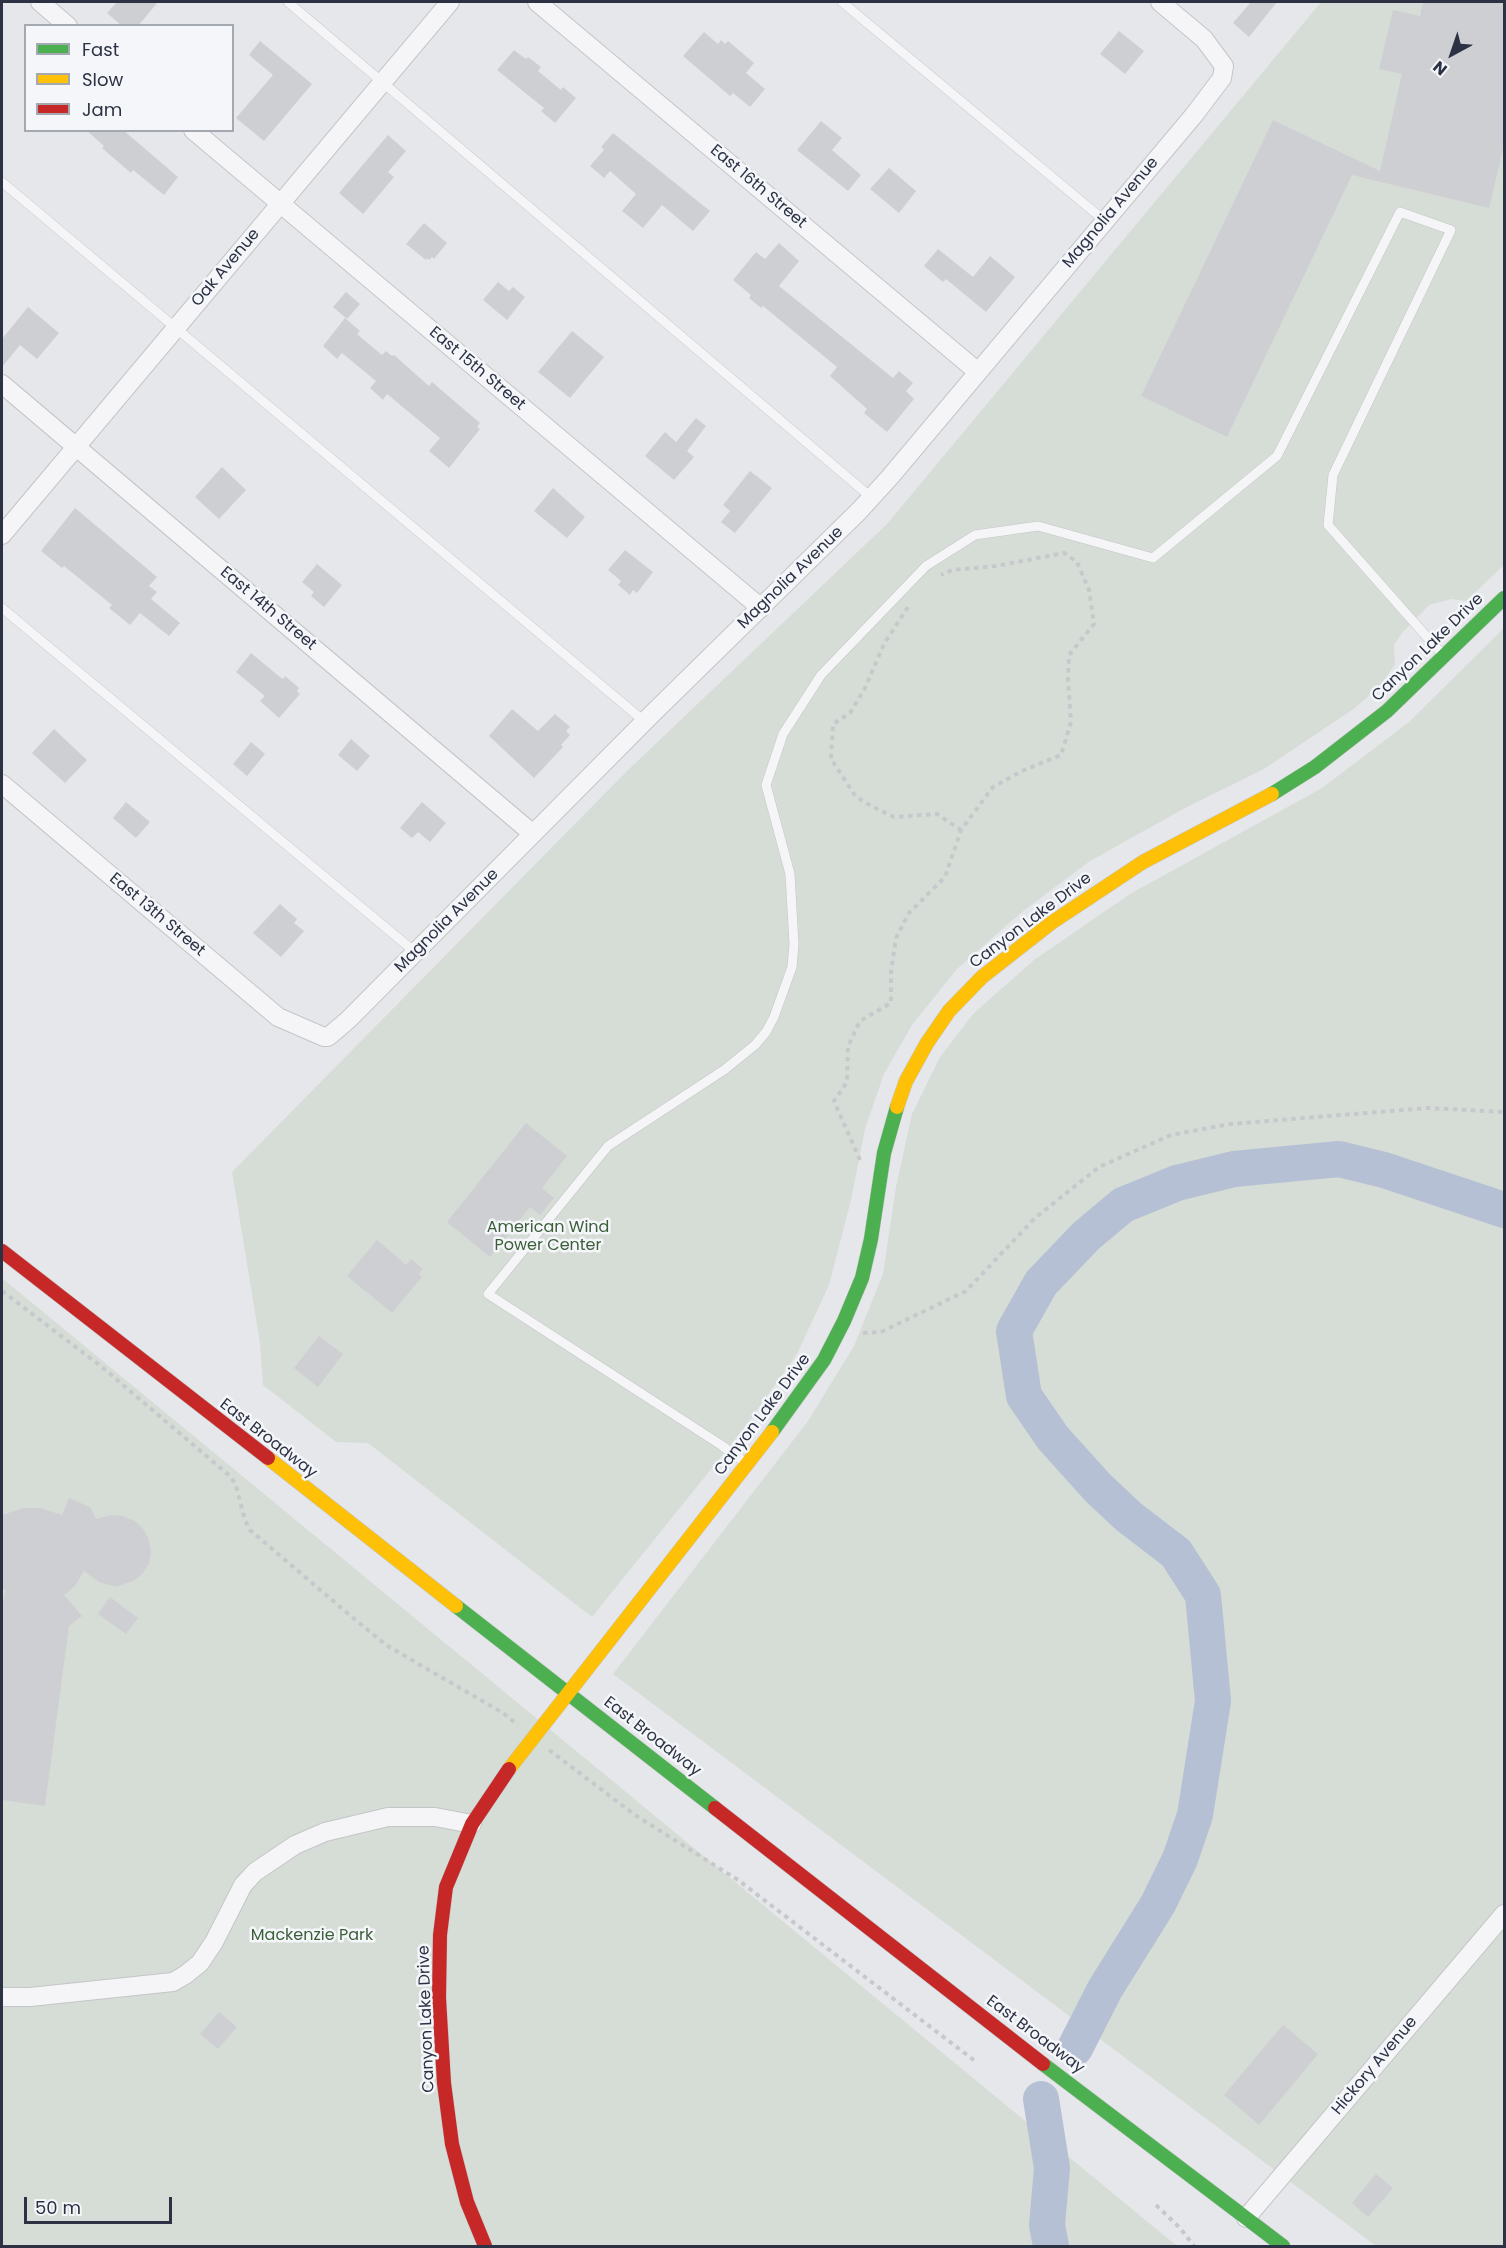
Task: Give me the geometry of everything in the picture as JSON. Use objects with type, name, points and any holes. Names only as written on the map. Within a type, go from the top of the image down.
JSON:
[{"type":"street","points":[[40,2],[66,24]]},
{"type":"street","name":"Oak Avenue","points":[[2,535],[450,2]]},
{"type":"street","name":"East 16th Street","points":[[537,2],[978,372]]},
{"type":"street","name":"Magnolia Avenue","points":[[320,1035],[328,1037],[348,1020],[872,498],[1194,115],[1221,78],[1224,66],[1204,39],[1160,2]]},
{"type":"street","name":"East 15th Street","points":[[195,132],[761,608]]},
{"type":"street","name":"East 14th Street","points":[[2,384],[533,834]]},
{"type":"street","name":"Canyon Lake Drive","points":[[485,2247],[467,2202],[452,2144],[444,2083],[440,1935],[446,1887],[472,1824],[501,1780],[794,1404],[824,1360],[862,1278],[871,1239],[884,1153],[893,1118],[906,1081],[927,1043],[949,1011],[982,977],[1051,923],[1143,862],[1278,791],[1315,767],[1387,711],[1504,598]]},
{"type":"street","name":"East 13th Street","points":[[2,784],[278,1017],[320,1035]]},
{"type":"street","name":"East Broadway","points":[[2,1251],[1024,2049],[1283,2247]]},
{"type":"street","points":[[2,1997],[30,1997],[172,1982],[185,1976],[200,1963],[214,1942],[243,1886],[255,1872],[295,1845],[325,1832],[388,1817],[435,1817],[472,1824]]},
{"type":"street","name":"Hickory Avenue","points":[[1246,2218],[1504,1914]]},
{"type":"lane","points":[[288,2],[872,498]]},
{"type":"lane","points":[[842,2],[1105,221]]},
{"type":"lane","points":[[2,182],[645,722]]},
{"type":"lane","points":[[747,1464],[488,1294],[608,1146],[724,1070],[755,1045],[766,1032],[792,968],[794,944],[790,874],[766,784],[783,734],[821,675],[926,566],[975,535],[1038,526],[1153,558],[1277,456],[1400,212],[1451,230],[1333,476],[1328,525],[1444,656]]},
{"type":"lane","points":[[2,608],[415,952]]},
{"type":"path","points":[[862,1166],[834,1101],[847,1082],[848,1046],[860,1021],[891,1003],[891,972],[896,938],[909,913],[945,877],[962,830],[993,787],[1022,771],[1061,755],[1071,722],[1069,655],[1094,624],[1089,590],[1077,562],[1064,553],[996,566],[952,570],[932,579]]},
{"type":"path","points":[[914,601],[884,644],[865,688],[850,713],[833,724],[831,759],[856,797],[873,807],[894,817],[937,814],[962,830]]},
{"type":"path","points":[[838,1333],[882,1332],[966,1291],[1035,1218],[1099,1167],[1171,1135],[1230,1124],[1427,1108],[1504,1112]]},
{"type":"path","points":[[2,1291],[102,1367],[231,1477],[250,1530],[386,1645],[503,1713],[635,1815],[738,1880],[975,2061]]},
{"type":"path","points":[[1156,2205],[1180,2228],[1194,2247]]},
{"type":"green space","name":"American Wind Power Center","points":[[1321,2],[1504,2],[1504,565],[1466,601],[1452,599],[1429,605],[1402,633],[1394,645],[1395,664],[1381,685],[1355,708],[1264,769],[1185,808],[1090,861],[1022,912],[957,969],[912,1025],[884,1074],[865,1129],[851,1200],[829,1285],[797,1354],[745,1427],[592,1617],[368,1443],[336,1442],[263,1385],[260,1343],[232,1172],[627,771],[887,524]]},
{"type":"green space","points":[[1504,628],[1504,2246],[1376,2246],[613,1674],[808,1421],[854,1346],[883,1274],[896,1187],[912,1114],[940,1057],[973,1014],[1034,960],[1130,894],[1322,788],[1409,722]]},
{"type":"green space","name":"Mackenzie Park","points":[[2,1278],[1177,2246],[2,2246]]},
{"type":"building","points":[[117,2],[158,2],[140,24],[120,24],[107,13]]},
{"type":"building","points":[[1251,2],[1277,2],[1249,37],[1233,23]]},
{"type":"building","points":[[1423,2],[1504,2],[1504,145],[1489,208],[1352,175],[1227,437],[1141,396],[1273,120],[1380,171],[1402,74],[1379,69],[1393,10],[1420,16]]},
{"type":"building","points":[[1119,31],[1144,51],[1125,74],[1100,54]]},
{"type":"building","points":[[704,32],[718,44],[721,40],[725,44],[728,41],[754,63],[746,73],[765,89],[750,107],[733,93],[730,96],[683,56]]},
{"type":"building","points":[[260,41],[312,84],[264,141],[236,118],[273,75],[249,55]]},
{"type":"building","points":[[514,50],[541,67],[538,71],[561,90],[563,87],[576,98],[555,123],[541,111],[544,108],[497,70]]},
{"type":"building","points":[[821,121],[842,138],[832,150],[861,175],[848,191],[797,150]]},
{"type":"building","points":[[88,132],[125,132],[178,177],[164,195],[133,170],[131,173],[102,148],[104,146]]},
{"type":"building","points":[[613,133],[710,211],[693,231],[662,205],[643,228],[622,211],[636,194],[610,171],[604,178],[590,166],[604,150],[601,147]]},
{"type":"building","points":[[388,135],[406,151],[388,172],[394,177],[363,214],[339,193]]},
{"type":"building","points":[[889,168],[916,191],[899,213],[870,189]]},
{"type":"building","points":[[424,223],[447,243],[434,259],[432,257],[426,260],[406,244]]},
{"type":"building","points":[[779,243],[799,261],[779,286],[893,378],[899,371],[913,383],[906,391],[914,399],[887,432],[864,413],[867,409],[830,376],[837,367],[763,306],[761,308],[749,298],[751,295],[733,280],[756,252],[765,259]]},
{"type":"building","points":[[938,249],[973,277],[990,256],[1015,277],[986,312],[946,279],[943,282],[924,266]]},
{"type":"building","points":[[498,282],[509,291],[513,287],[525,297],[507,320],[483,300]]},
{"type":"building","points":[[346,292],[360,304],[347,319],[333,307]]},
{"type":"building","points":[[28,307],[59,333],[37,359],[20,345],[2,367],[2,339]]},
{"type":"building","points":[[345,318],[360,331],[357,334],[382,355],[386,351],[394,355],[429,386],[432,382],[480,423],[477,427],[480,429],[449,468],[429,451],[440,438],[387,394],[383,400],[370,388],[376,381],[342,353],[337,359],[323,346]]},
{"type":"building","points":[[572,331],[604,357],[570,398],[538,372]]},
{"type":"building","points":[[696,418],[706,426],[687,451],[694,457],[674,480],[645,456],[665,432],[676,442]]},
{"type":"building","points":[[222,467],[246,490],[219,519],[195,497]]},
{"type":"building","points":[[750,471],[772,488],[735,533],[721,522],[730,511],[723,505]]},
{"type":"building","points":[[553,488],[585,517],[567,538],[534,511]]},
{"type":"building","points":[[75,508],[157,577],[149,586],[157,592],[151,599],[180,623],[169,636],[140,613],[130,625],[109,608],[112,605],[64,566],[62,568],[41,551]]},
{"type":"building","points":[[625,550],[653,572],[637,593],[633,590],[630,595],[618,585],[621,581],[608,570]]},
{"type":"building","points":[[317,564],[342,585],[324,607],[311,596],[314,592],[302,582]]},
{"type":"building","points":[[251,653],[280,677],[283,679],[285,676],[299,688],[297,691],[300,694],[279,718],[260,701],[265,696],[236,672]]},
{"type":"building","points":[[512,709],[538,731],[555,714],[570,727],[566,731],[570,735],[561,745],[563,747],[534,778],[489,736]]},
{"type":"building","points":[[54,729],[87,760],[65,783],[32,753]]},
{"type":"building","points":[[351,739],[370,756],[357,771],[338,755]]},
{"type":"building","points":[[251,742],[265,754],[247,776],[233,764]]},
{"type":"building","points":[[126,802],[150,822],[136,838],[113,818]]},
{"type":"building","points":[[422,802],[446,823],[430,842],[418,832],[412,838],[400,828]]},
{"type":"building","points":[[280,904],[297,919],[294,923],[304,931],[281,957],[253,933]]},
{"type":"building","points":[[526,1123],[567,1156],[542,1188],[554,1198],[540,1215],[530,1207],[490,1257],[447,1222]]},
{"type":"building","points":[[377,1240],[406,1265],[411,1259],[423,1269],[419,1274],[422,1277],[392,1313],[347,1276]]},
{"type":"building","points":[[319,1336],[343,1354],[318,1387],[294,1368]]},
{"type":"building","points":[[69,1498],[90,1507],[96,1519],[111,1515],[123,1516],[135,1521],[149,1540],[151,1552],[149,1564],[133,1581],[116,1587],[99,1582],[84,1571],[75,1586],[64,1595],[82,1616],[69,1626],[45,1806],[2,1800],[2,1604],[6,1591],[2,1588],[2,1515],[24,1508],[40,1508],[62,1515]]},
{"type":"building","points":[[110,1597],[138,1618],[126,1634],[98,1614]]},
{"type":"building","points":[[219,2012],[237,2027],[218,2049],[200,2034]]},
{"type":"building","points":[[1283,2025],[1318,2054],[1259,2125],[1224,2095]]},
{"type":"building","points":[[1376,2174],[1393,2188],[1368,2217],[1352,2203]]},
{"type":"waterway","points":[[1075,2048],[1105,1989],[1158,1904],[1180,1859],[1195,1815],[1213,1701],[1203,1595],[1176,1553],[1129,1517],[1098,1488],[1053,1438],[1024,1396],[1014,1331],[1041,1283],[1086,1236],[1123,1205],[1177,1183],[1234,1169],[1339,1159],[1384,1170],[1504,1210]]},
{"type":"waterway","points":[[1041,2099],[1052,2168],[1047,2225],[1051,2246]]},
{"type":"traffic: fast","points":[[1272,794],[1315,767],[1387,711],[1504,598]]},
{"type":"traffic: fast","points":[[772,1432],[824,1360],[862,1278],[871,1239],[884,1153],[897,1107]]},
{"type":"traffic: fast","points":[[456,1606],[715,1808]]},
{"type":"traffic: fast","points":[[1043,2064],[1283,2246]]},
{"type":"traffic: slow","points":[[897,1107],[906,1081],[927,1043],[949,1011],[982,977],[1051,923],[1143,862],[1272,794]]},
{"type":"traffic: slow","points":[[509,1769],[772,1432]]},
{"type":"traffic: slow","points":[[268,1458],[456,1606]]},
{"type":"traffic: jam","points":[[2,1251],[268,1458]]},
{"type":"traffic: jam","points":[[485,2246],[467,2202],[452,2144],[444,2083],[439,1998],[440,1935],[446,1887],[472,1824],[509,1769]]},
{"type":"traffic: jam","points":[[715,1808],[1043,2064]]}]
